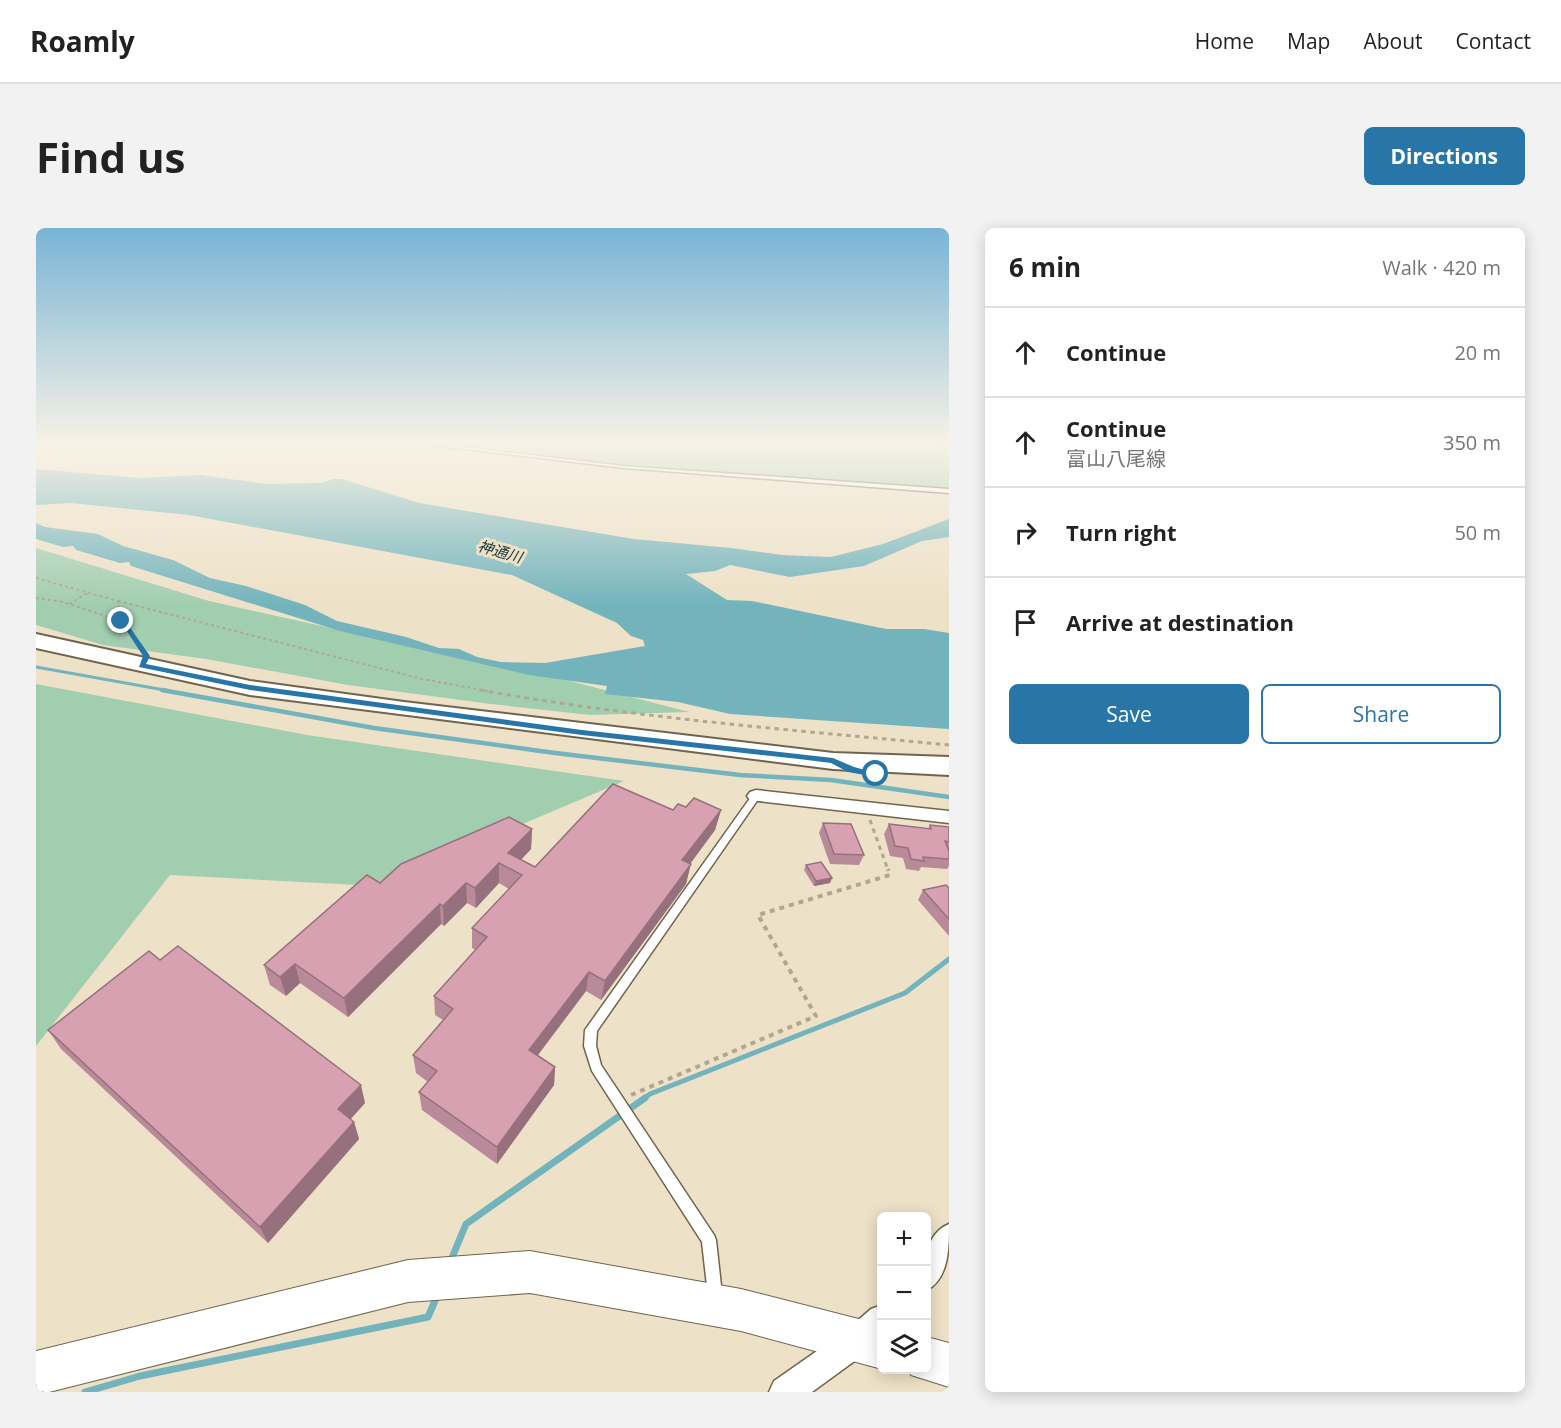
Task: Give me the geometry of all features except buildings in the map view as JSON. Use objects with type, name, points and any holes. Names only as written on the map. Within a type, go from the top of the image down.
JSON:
[{"type":"main road","points":[[36,641],[250,688],[404,709],[833,760],[949,766]]},
{"type":"main road","points":[[833,760],[860,771],[949,782]]},
{"type":"street","points":[[756,796],[867,810],[949,817]]},
{"type":"street","points":[[931,1268],[949,1238]]},
{"type":"street","points":[[36,1373],[408,1281],[530,1272],[874,1336]]},
{"type":"street","points":[[785,1392],[874,1336]]},
{"type":"street","points":[[931,1360],[949,1365]]},
{"type":"lane","points":[[716,1306],[709,1240],[596,1067],[590,1046],[591,1029],[756,796]]},
{"type":"path","points":[[36,578],[422,679],[530,699],[725,723],[949,745]]},
{"type":"path","points":[[69,604],[90,593]]},
{"type":"path","points":[[36,598],[69,604],[121,621]]},
{"type":"path","points":[[118,601],[121,621],[147,656],[141,665]]},
{"type":"path","points":[[618,1101],[816,1016],[758,915],[890,875],[867,810]]},
{"type":"green space","points":[[36,548],[209,601],[566,680],[689,712],[590,715],[491,704],[348,685],[206,659],[103,645],[36,625]]},
{"type":"green space","points":[[36,684],[307,735],[624,781],[377,886],[170,875],[36,1046]]},
{"type":"water","name":"神通川","points":[[36,496],[398,496],[419,503],[634,539],[782,555],[831,557],[883,544],[949,519],[949,537],[922,541],[864,566],[790,577],[730,565],[715,571],[686,574],[727,600],[752,601],[886,629],[924,629],[949,633],[949,729],[730,714],[678,702],[605,694],[607,686],[529,675],[340,631],[131,566],[129,562],[120,563],[76,550],[73,546],[63,547],[36,539],[36,523],[45,527],[98,534],[123,546],[173,560],[210,578],[246,586],[305,605],[337,621],[406,637],[439,648],[459,649],[477,657],[501,662],[545,663],[645,646],[643,640],[631,636],[617,623],[512,575],[189,515],[71,503],[36,505]]},
{"type":"waterway","points":[[36,667],[170,691]]},
{"type":"waterway","points":[[162,690],[374,728],[555,753],[740,775],[831,780],[949,797]]},
{"type":"waterway","points":[[643,1099],[650,1094],[905,993],[949,959]]},
{"type":"waterway","points":[[451,1260],[466,1224],[645,1098]]},
{"type":"waterway","points":[[85,1392],[140,1376],[428,1317],[437,1296]]},
{"type":"route","points":[[121,621],[147,656],[141,665],[250,688],[582,732],[833,760],[852,770],[876,774]]}]
